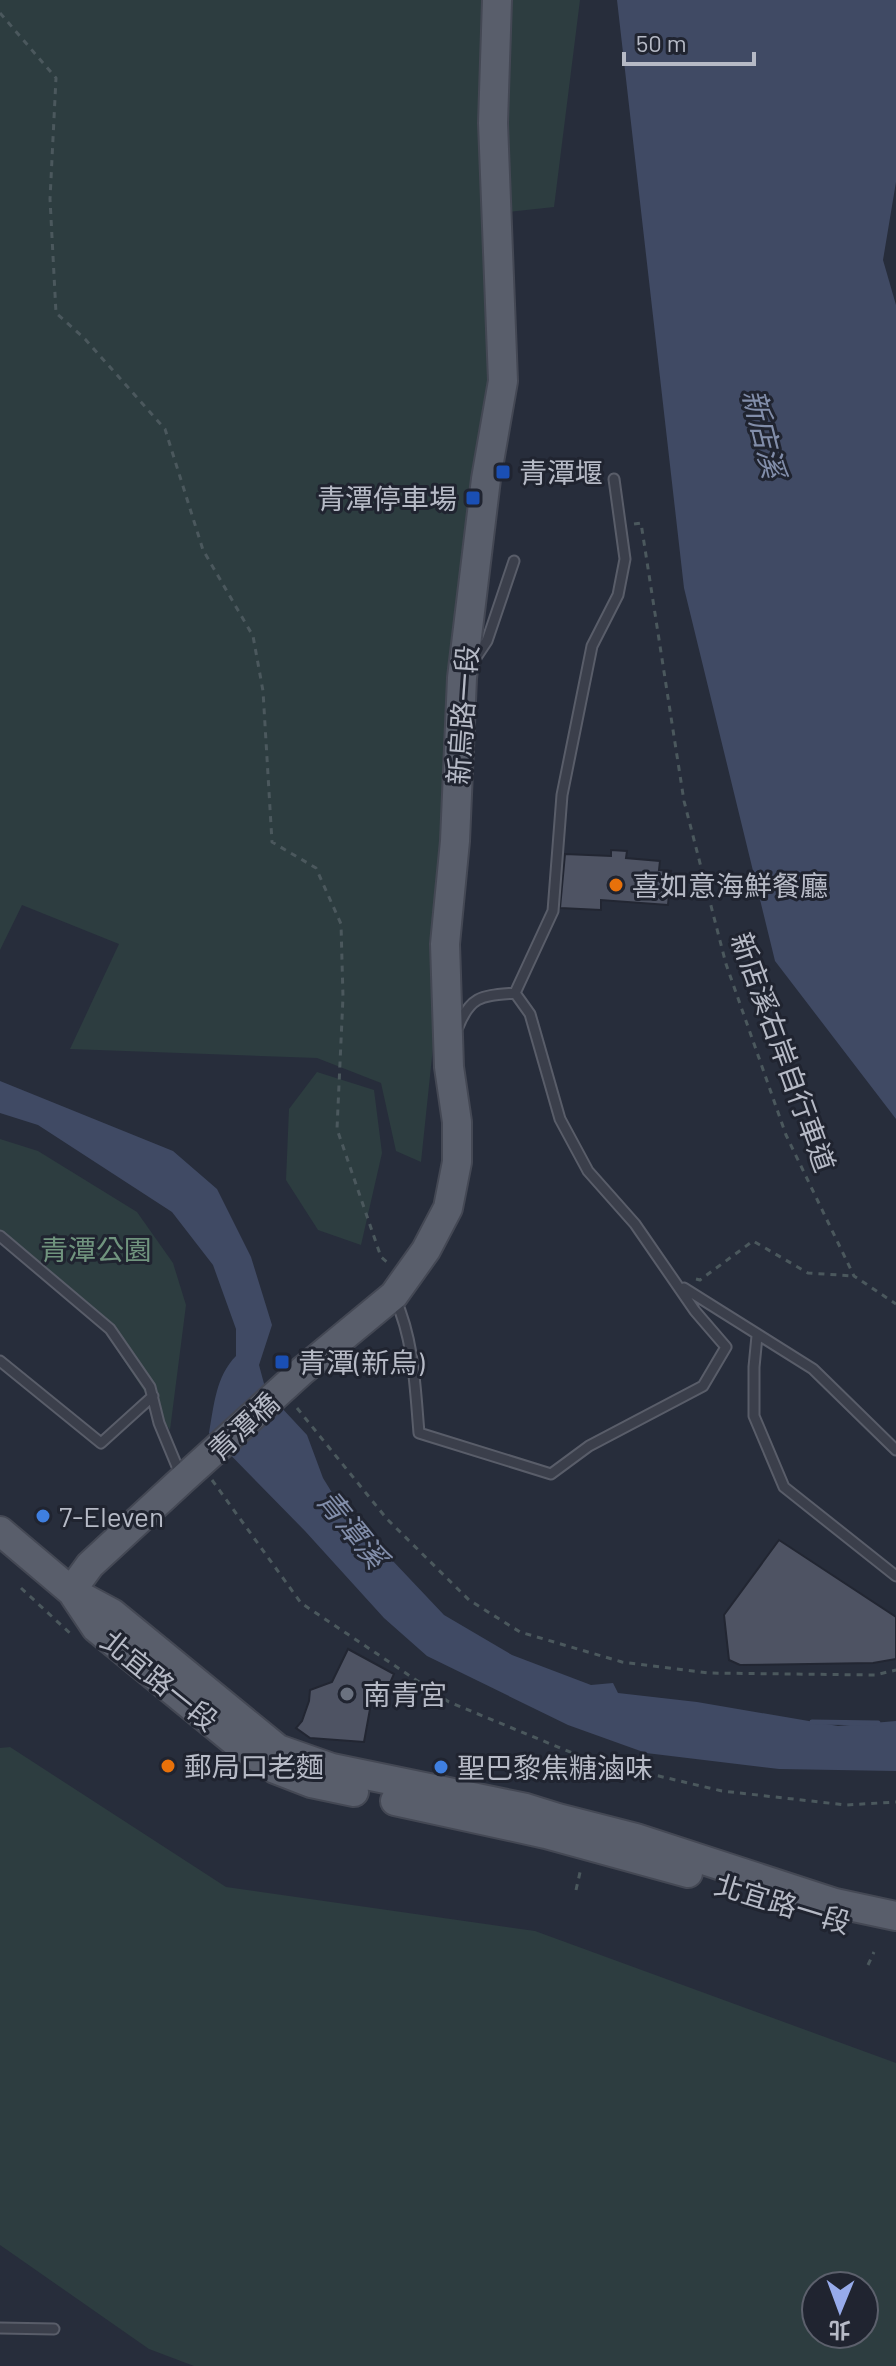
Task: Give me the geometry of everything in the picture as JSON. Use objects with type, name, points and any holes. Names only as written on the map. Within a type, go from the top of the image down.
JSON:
[{"type":"main road","name":"新烏路一段","points":[[292,1380],[400,1286],[426,1250],[448,1208],[457,1162],[457,1122],[449,1067],[445,944],[455,841],[462,678],[486,479],[503,381],[493,123],[497,0]]},
{"type":"main road","name":"青潭橋","points":[[191,1472],[292,1380]]},
{"type":"main road","points":[[0,1531],[71,1591],[90,1565],[191,1472]]},
{"type":"main road","name":"北宜路一段","points":[[71,1591],[112,1613],[278,1749],[332,1768],[526,1808],[636,1838],[835,1903],[896,1916]]},
{"type":"main road","name":"北宜路一段","points":[[71,1591],[96,1628],[239,1745],[275,1769],[311,1783],[546,1834],[688,1873],[829,1919],[885,1943]]},
{"type":"lane","points":[[515,993],[553,911],[562,795],[592,646],[618,595],[625,559],[614,479]]},
{"type":"lane","points":[[462,678],[487,641],[514,561]]},
{"type":"lane","points":[[457,1122],[457,1030],[466,1007],[484,996],[515,993]]},
{"type":"lane","points":[[400,1286],[412,1348],[419,1433],[551,1474],[589,1446],[703,1386],[726,1347],[635,1224],[588,1171],[560,1119],[530,1014],[515,993]]},
{"type":"lane","points":[[0,1236],[110,1329],[150,1387],[159,1423],[191,1472]]},
{"type":"lane","points":[[677,1284],[813,1369],[896,1450]]},
{"type":"lane","points":[[757,1336],[754,1416],[784,1487],[896,1576]]},
{"type":"lane","points":[[0,1361],[101,1443],[153,1396]]},
{"type":"lane","points":[[0,2328],[54,2329]]},
{"type":"path","points":[[0,13],[56,78],[50,199],[56,313],[85,339],[165,429],[203,550],[253,636],[263,691],[272,842],[316,868],[341,924],[343,997],[337,1129],[381,1257],[400,1286]]},
{"type":"path","name":"新店溪右岸自行車道","points":[[620,526],[641,523],[684,801],[726,964],[786,1135],[854,1276]]},
{"type":"path","points":[[669,1273],[700,1280],[753,1241],[808,1273],[854,1276],[896,1304]]},
{"type":"path","points":[[292,1380],[387,1519],[469,1600],[520,1632],[622,1662],[708,1673],[875,1675],[896,1670]]},
{"type":"path","points":[[191,1472],[301,1603],[449,1702],[587,1759],[722,1791],[846,1805],[896,1802]]},
{"type":"path","points":[[21,1588],[82,1644]]},
{"type":"path","points":[[576,1890],[581,1868]]},
{"type":"path","points":[[868,1965],[885,1943]]},
{"type":"green space","points":[[0,0],[580,0],[554,207],[488,214],[501,399],[421,1162],[396,1151],[381,1083],[317,1058],[70,1049],[119,944],[22,905],[0,950]]},
{"type":"green space","points":[[317,1072],[374,1090],[382,1153],[361,1245],[318,1230],[286,1180],[289,1109]]},
{"type":"green space","name":"青潭公園","points":[[0,1139],[38,1151],[137,1212],[173,1263],[186,1305],[170,1430],[95,1317],[0,1236]]},
{"type":"green space","points":[[10,1747],[226,1887],[535,1931],[896,2063],[896,2366],[194,2366],[149,2349],[0,2245],[0,1748]]},
{"type":"water","name":"新店溪","points":[[617,0],[896,0],[896,182],[883,260],[896,305],[896,1119],[775,961],[684,588]]},
{"type":"water","points":[[0,1081],[173,1151],[217,1189],[251,1257],[272,1325],[259,1365],[266,1391],[307,1435],[323,1478],[339,1504],[444,1615],[512,1655],[591,1685],[613,1683],[618,1693],[697,1702],[838,1726],[896,1721],[896,1771],[779,1769],[646,1753],[568,1725],[427,1656],[384,1618],[209,1433],[220,1382],[236,1356],[236,1329],[213,1265],[172,1212],[38,1125],[0,1113]]},
{"type":"building","name":"喜如意海鮮餐廳","points":[[611,850],[627,851],[626,858],[660,861],[659,870],[671,871],[668,905],[601,900],[601,910],[560,908],[565,854],[611,856]]},
{"type":"building","points":[[779,1540],[896,1617],[896,1659],[873,1663],[740,1665],[729,1660],[724,1615]]},
{"type":"building","name":"南青宮","points":[[348,1649],[394,1674],[382,1701],[372,1698],[364,1742],[310,1738],[296,1728],[302,1721],[310,1690],[332,1682]]},
{"type":"waterway","name":"青潭溪","points":[[812,1722],[878,1723]]},
{"type":"place","name":"青潭堰","points":[[503,472]]},
{"type":"place","name":"青潭停車場","points":[[473,498]]},
{"type":"place","name":"喜如意海鮮餐廳","points":[[616,885]]},
{"type":"place","name":"青潭(新烏)","points":[[282,1362]]},
{"type":"place","name":"7-Eleven","points":[[43,1516]]},
{"type":"place","name":"南青宮","points":[[347,1694]]},
{"type":"place","name":"郵局口老麵","points":[[168,1766]]},
{"type":"place","name":"聖巴黎焦糖滷味","points":[[441,1767]]}]
